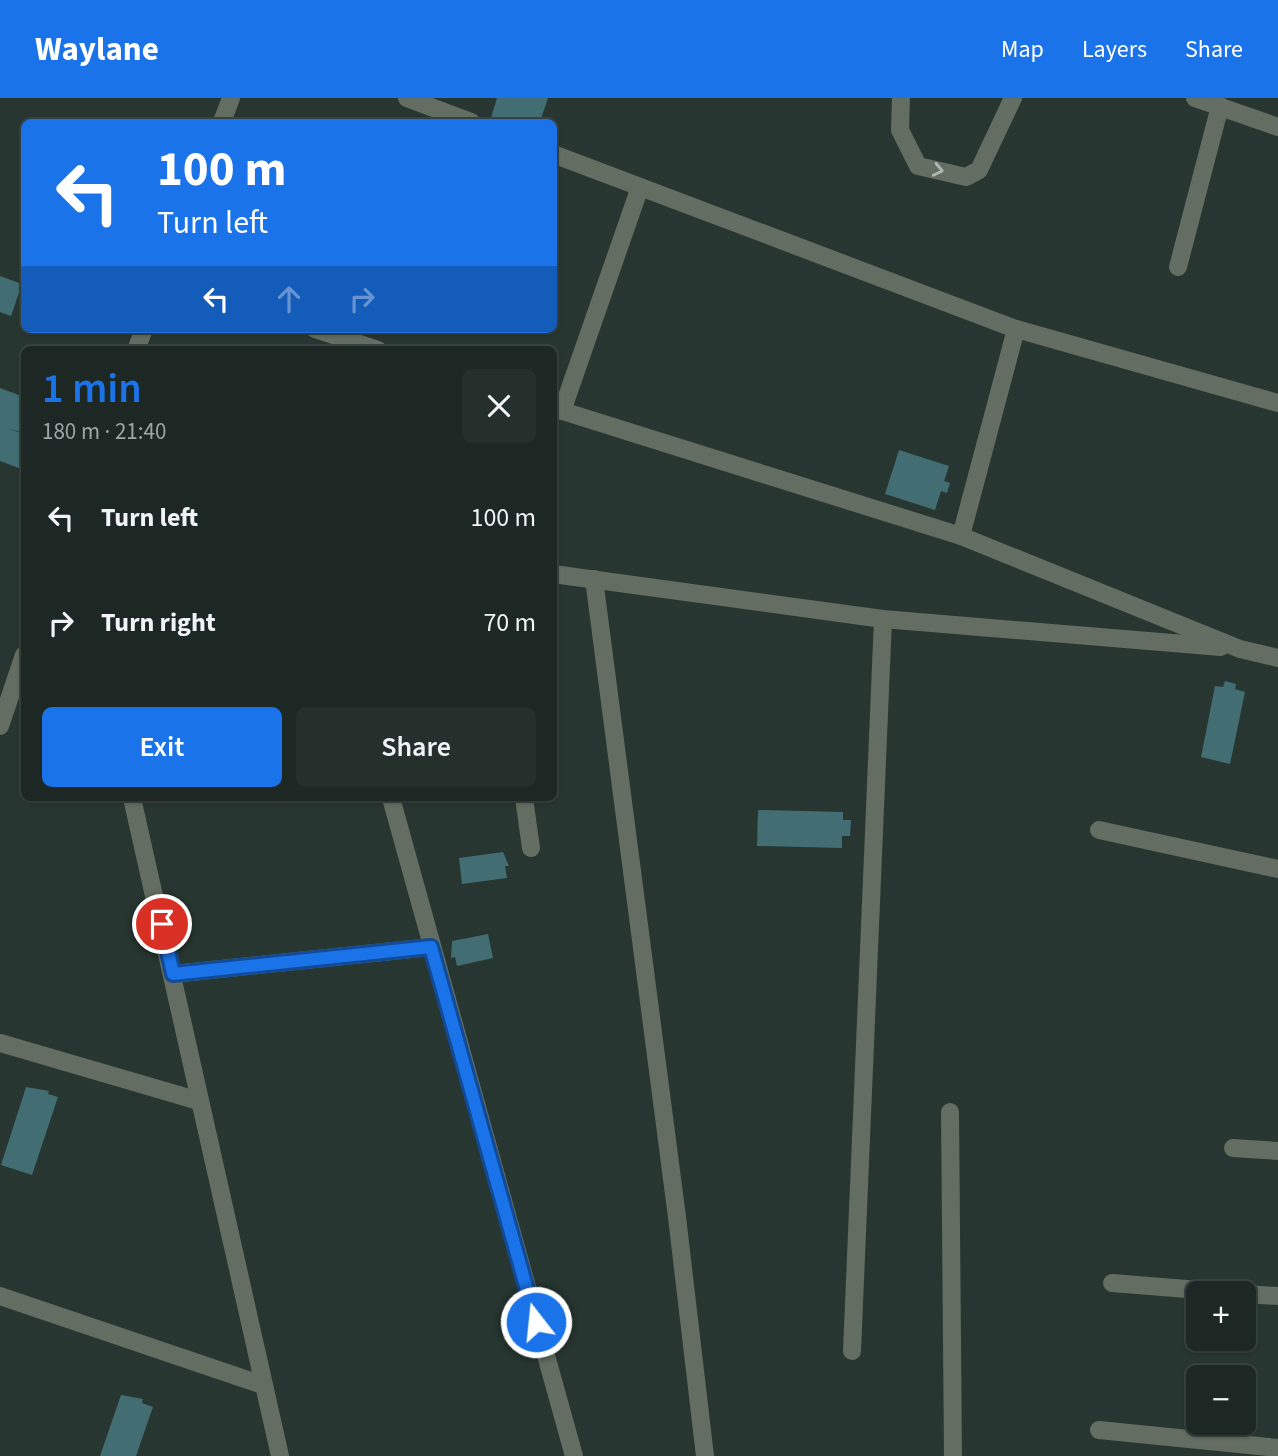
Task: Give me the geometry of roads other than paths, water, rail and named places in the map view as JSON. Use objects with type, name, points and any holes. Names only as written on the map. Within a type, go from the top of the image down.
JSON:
[{"type":"street","points":[[223,119],[231,98]]},
{"type":"street","points":[[407,98],[463,119]]},
{"type":"street","points":[[901,98],[900,130],[918,166],[967,177],[979,170],[1013,98]]},
{"type":"street","points":[[1195,98],[1278,127]]},
{"type":"street","points":[[1178,267],[1220,106]]},
{"type":"street","points":[[557,156],[1016,329],[1278,403]]},
{"type":"street","points":[[640,187],[558,410],[961,536],[1240,649]]},
{"type":"street","points":[[961,536],[1016,329]]},
{"type":"street","points":[[326,333],[366,346]]},
{"type":"street","points":[[557,574],[883,620],[1240,649],[1278,658]]},
{"type":"street","points":[[594,579],[676,1203],[705,1456]]},
{"type":"street","points":[[852,1350],[883,620]]},
{"type":"street","points":[[0,726],[21,664]]},
{"type":"street","points":[[133,801],[280,1456]]},
{"type":"street","points":[[392,801],[574,1456]]},
{"type":"street","points":[[524,801],[531,848]]},
{"type":"street","points":[[1099,830],[1278,869]]},
{"type":"street","points":[[173,974],[431,947]]},
{"type":"street","points":[[0,1043],[199,1101]]},
{"type":"street","points":[[950,1112],[953,1456]]},
{"type":"street","points":[[1233,1148],[1278,1151]]},
{"type":"street","points":[[1112,1283],[1186,1289]]},
{"type":"street","points":[[1256,1295],[1278,1296]]},
{"type":"street","points":[[0,1296],[263,1385]]},
{"type":"street","points":[[1099,1430],[1278,1448]]}]
